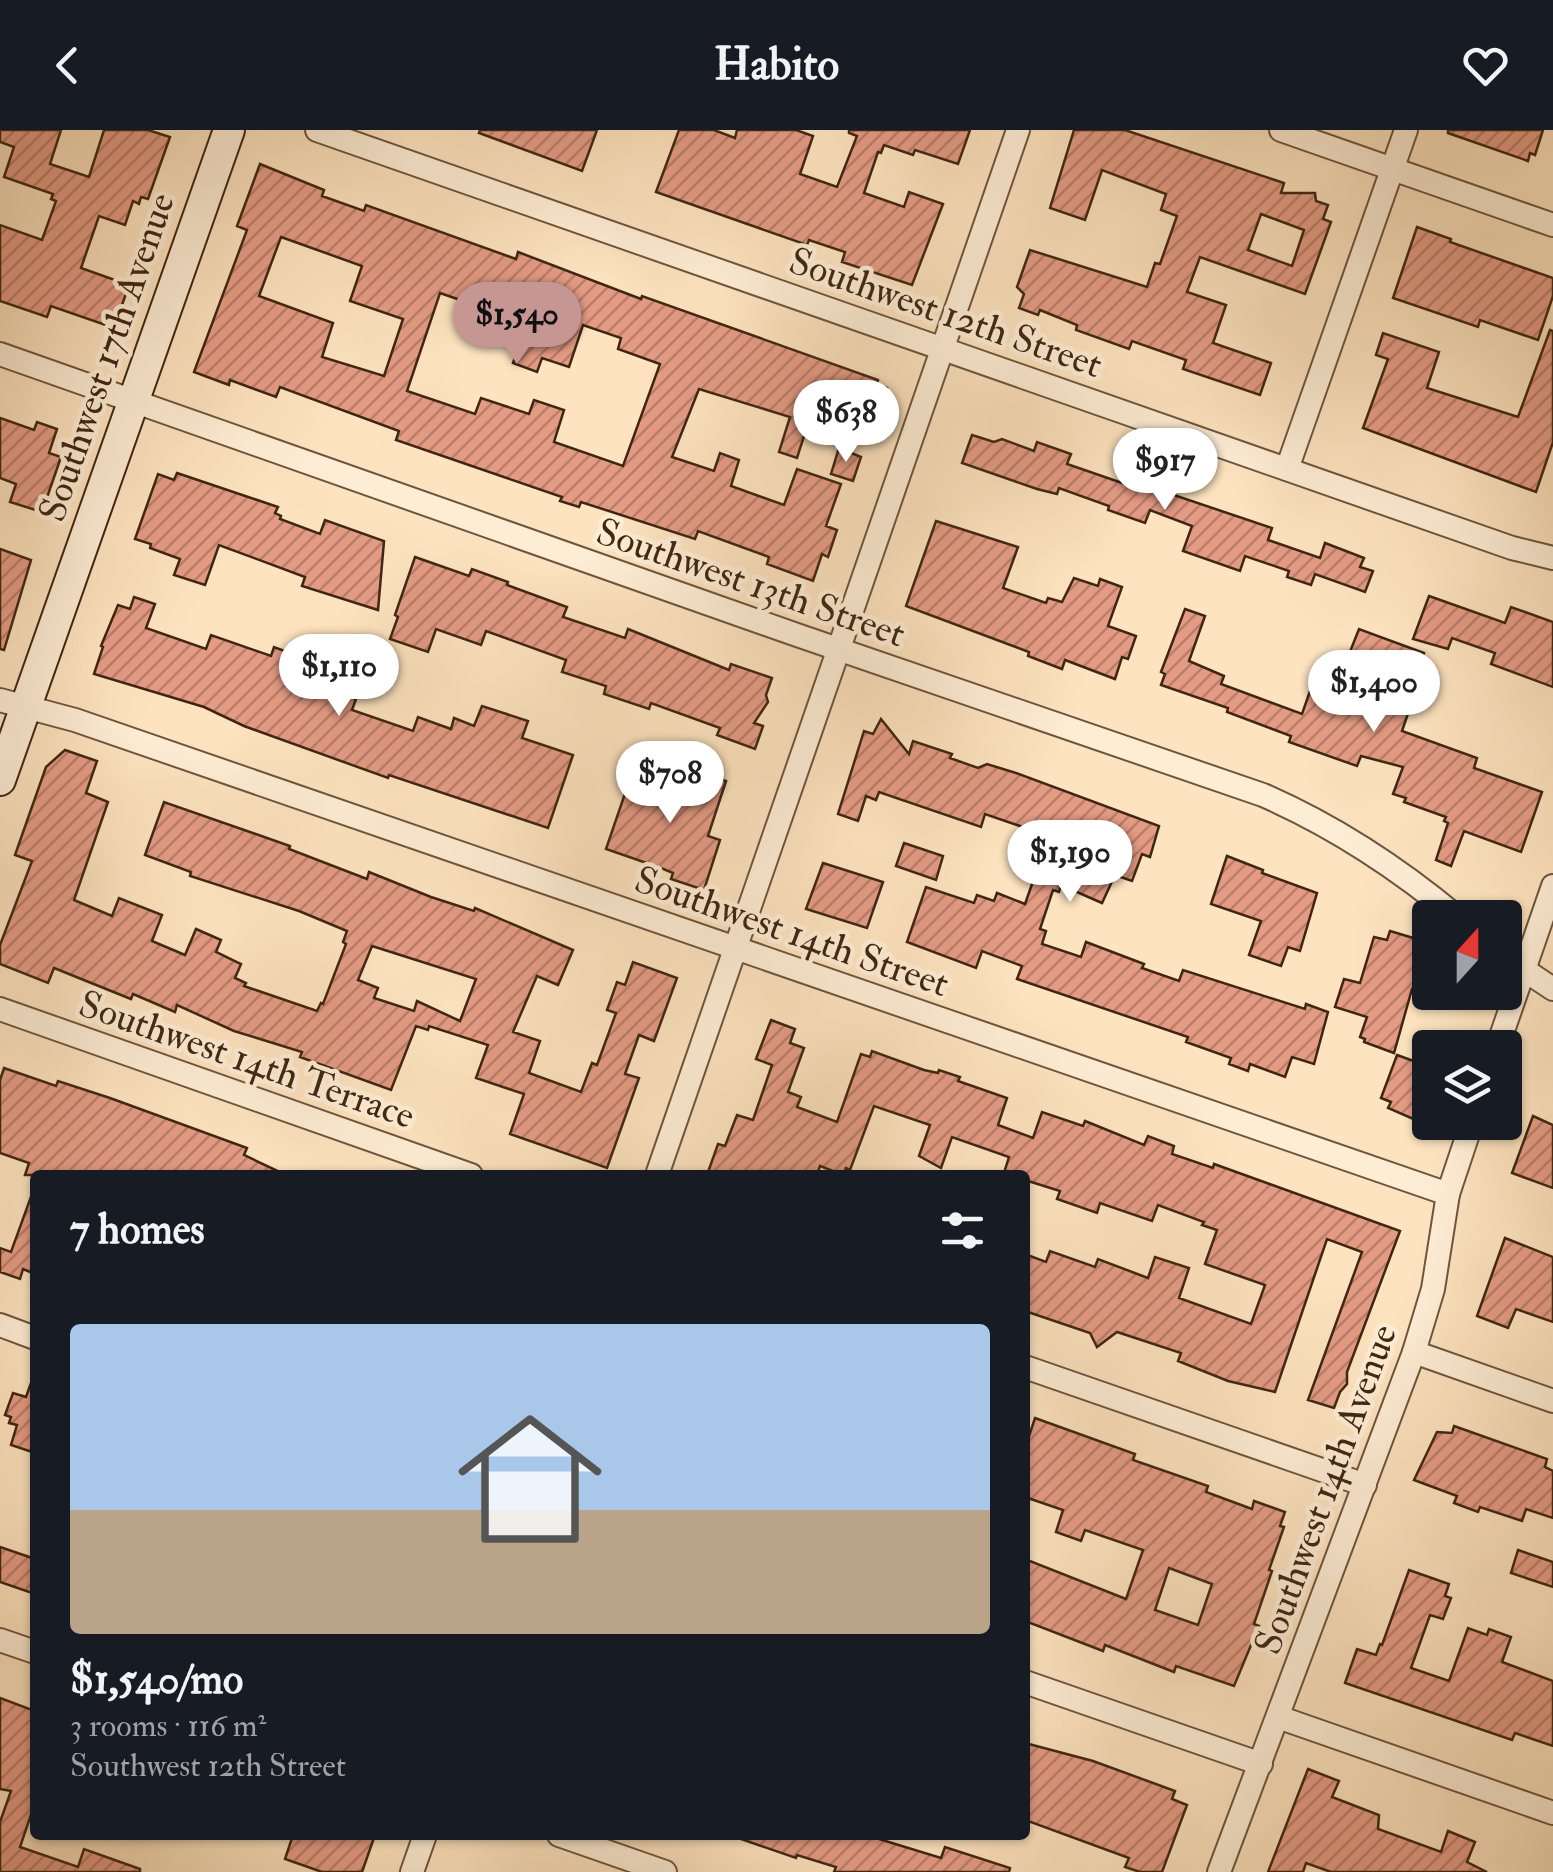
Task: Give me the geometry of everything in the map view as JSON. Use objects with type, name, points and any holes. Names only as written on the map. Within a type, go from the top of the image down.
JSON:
[{"type":"main road","name":"Southwest 17th Avenue","points":[[0,780],[13,703],[133,400],[229,130]]},
{"type":"street","name":"Southwest 12th Street","points":[[317,130],[1512,548],[1553,558]]},
{"type":"street","points":[[659,1170],[1018,130]]},
{"type":"street","points":[[1281,130],[1553,225]]},
{"type":"street","points":[[1288,469],[1406,130]]},
{"type":"street","name":"Southwest 13th Street","points":[[0,354],[1263,795],[1307,814],[1351,840],[1433,900]]},
{"type":"street","name":"Southwest 14th Street","points":[[13,703],[76,720],[1448,1194]]},
{"type":"street","points":[[1522,948],[1553,886]]},
{"type":"street","points":[[1522,969],[1553,989]]},
{"type":"street","name":"Southwest 14th Terrace","points":[[0,1009],[457,1170]]},
{"type":"street","name":"Southwest 14th Avenue","points":[[1219,1872],[1414,1352],[1433,1289],[1448,1194],[1466,1140]]},
{"type":"street","points":[[0,1326],[30,1336]]},
{"type":"street","points":[[1414,1352],[1553,1401]]},
{"type":"street","points":[[1030,1370],[1364,1485]]},
{"type":"street","points":[[0,1640],[30,1650]]},
{"type":"street","points":[[1030,1684],[1261,1764]]},
{"type":"street","points":[[1278,1717],[1553,1813]]},
{"type":"street","points":[[412,1872],[422,1840]]},
{"type":"street","points":[[573,1840],[666,1872]]},
{"type":"building","points":[[0,130],[61,130],[50,164],[89,177],[104,130],[148,130],[170,137],[148,199],[141,197],[139,204],[133,201],[125,225],[99,216],[81,268],[129,285],[114,328],[51,306],[47,317],[0,301],[0,225],[42,240],[56,201],[51,199],[53,194],[4,177],[14,147],[0,142]]},
{"type":"building","points":[[597,130],[582,171],[479,133]]},
{"type":"building","points":[[679,130],[714,130],[735,138],[737,130],[796,130],[813,136],[800,174],[837,187],[857,136],[849,130],[970,130],[958,164],[884,145],[878,152],[864,193],[904,207],[909,192],[943,204],[912,285],[842,262],[845,252],[809,240],[807,245],[656,192]]},
{"type":"building","points":[[1074,130],[1125,130],[1284,183],[1281,193],[1315,193],[1316,201],[1328,205],[1323,219],[1331,222],[1305,294],[1200,257],[1187,292],[1226,305],[1213,343],[1271,363],[1260,395],[1183,369],[1186,360],[1132,341],[1129,349],[1076,330],[1077,325],[1040,310],[1038,315],[1019,308],[1024,294],[1017,287],[1030,250],[1147,287],[1155,263],[1160,264],[1177,216],[1161,210],[1166,194],[1102,170],[1085,220],[1050,208]],"holes":[[[1261,214],[1304,230],[1292,266],[1248,250]]]},
{"type":"building","points":[[1448,130],[1543,130],[1535,155],[1530,153],[1528,161]]},
{"type":"building","points":[[260,164],[324,190],[322,196],[364,211],[366,205],[516,259],[518,252],[641,299],[642,296],[878,380],[877,384],[887,388],[877,417],[853,409],[851,415],[815,402],[797,458],[779,452],[790,417],[699,389],[672,457],[714,471],[720,453],[739,460],[731,486],[784,505],[797,469],[841,484],[826,526],[837,530],[828,557],[822,554],[813,581],[767,564],[769,557],[698,531],[695,539],[581,502],[579,507],[560,501],[562,497],[396,440],[399,431],[280,387],[276,397],[194,372],[247,230],[237,226]],"holes":[[[281,237],[362,266],[350,301],[403,319],[384,376],[322,357],[333,323],[259,296]],[[440,293],[509,317],[505,328],[523,335],[513,363],[537,372],[542,358],[569,367],[583,325],[621,338],[618,349],[660,364],[623,466],[554,442],[564,410],[534,400],[529,414],[481,398],[475,414],[407,391]]]},
{"type":"building","points":[[1417,227],[1553,278],[1553,296],[1538,340],[1480,320],[1478,327],[1393,298]]},
{"type":"building","points":[[1550,330],[1553,442],[1536,492],[1363,428],[1388,359],[1376,355],[1383,333],[1439,352],[1427,388],[1518,417]]},
{"type":"building","points":[[0,418],[34,430],[37,422],[57,429],[49,453],[61,457],[42,512],[10,502],[16,484],[0,478]]},
{"type":"building","points":[[972,435],[994,442],[1002,439],[1034,451],[1037,442],[1071,454],[1067,464],[1128,485],[1136,476],[1147,486],[1272,528],[1268,540],[1320,558],[1325,543],[1364,558],[1360,567],[1373,571],[1365,592],[1315,574],[1311,585],[1287,577],[1289,571],[1245,556],[1240,571],[1183,551],[1192,526],[1150,510],[1145,523],[1059,488],[1057,494],[1037,489],[962,463]]},
{"type":"building","points":[[839,448],[861,457],[853,481],[831,474]]},
{"type":"building","points":[[177,473],[278,507],[275,513],[280,519],[320,534],[325,520],[384,541],[378,610],[302,586],[305,577],[219,545],[205,585],[174,575],[180,559],[135,539],[158,474],[174,480]]},
{"type":"building","points":[[936,521],[1018,547],[1003,588],[1046,603],[1048,598],[1062,602],[1074,578],[1098,586],[1100,579],[1122,587],[1108,626],[1136,636],[1128,659],[1122,657],[1115,679],[1065,660],[1062,669],[1028,656],[1029,652],[906,606]]},
{"type":"building","points":[[0,549],[31,560],[4,650],[0,649]]},
{"type":"building","points":[[415,557],[469,576],[472,569],[508,582],[507,585],[567,607],[563,617],[625,638],[628,629],[729,670],[731,664],[772,678],[766,695],[768,702],[754,723],[763,726],[755,749],[717,735],[720,728],[651,703],[649,709],[604,694],[606,686],[562,672],[566,660],[486,631],[481,645],[436,629],[428,652],[390,639]]},
{"type":"building","points":[[1429,596],[1505,623],[1511,607],[1553,622],[1553,687],[1491,664],[1495,653],[1452,638],[1448,649],[1413,639]]},
{"type":"building","points":[[134,597],[155,604],[146,628],[206,649],[211,635],[271,656],[274,647],[293,654],[288,670],[356,699],[352,710],[413,731],[418,717],[451,729],[454,718],[474,726],[482,706],[528,721],[522,738],[573,755],[548,828],[389,775],[388,778],[244,726],[204,707],[94,674],[118,605],[130,609]]},
{"type":"building","points":[[1185,609],[1205,616],[1189,661],[1224,676],[1221,684],[1302,714],[1316,674],[1333,680],[1340,677],[1359,629],[1424,653],[1407,697],[1413,699],[1402,731],[1477,758],[1474,768],[1542,792],[1521,852],[1464,831],[1451,866],[1436,860],[1448,823],[1444,821],[1446,817],[1393,794],[1403,767],[1361,756],[1357,766],[1289,742],[1291,736],[1227,712],[1228,708],[1161,685],[1165,674],[1161,672]]},
{"type":"building","points":[[881,719],[909,754],[913,741],[978,768],[987,764],[1016,773],[1159,826],[1150,857],[1142,854],[1132,881],[1115,875],[1102,903],[1061,885],[1059,892],[1053,890],[1040,929],[1046,931],[1042,944],[1081,957],[1086,942],[1179,981],[1183,970],[1305,1009],[1306,1004],[1328,1012],[1314,1064],[1292,1057],[1285,1077],[1250,1064],[1248,1071],[1229,1064],[1231,1058],[1186,1042],[1188,1037],[1017,979],[1022,966],[982,951],[976,968],[907,942],[926,887],[974,903],[977,895],[994,901],[997,893],[1025,904],[1049,836],[985,814],[981,827],[879,792],[876,800],[866,796],[858,821],[838,814],[864,731],[873,734]]},
{"type":"building","points":[[65,750],[97,761],[86,793],[108,802],[74,900],[112,916],[119,898],[162,915],[152,941],[185,955],[196,929],[221,940],[216,952],[241,964],[235,978],[246,983],[244,986],[317,1011],[346,944],[343,942],[347,931],[299,911],[190,876],[191,872],[145,855],[164,802],[290,846],[289,849],[367,879],[369,872],[431,897],[474,911],[475,908],[573,950],[558,985],[537,976],[513,1032],[540,1041],[529,1073],[581,1092],[592,1063],[597,1065],[616,1013],[607,1010],[617,982],[625,985],[633,962],[677,978],[654,1041],[639,1035],[625,1074],[639,1078],[607,1168],[510,1134],[524,1094],[476,1078],[488,1045],[429,1026],[428,1030],[416,1026],[391,1090],[300,1057],[302,1052],[234,1031],[177,1005],[175,1012],[133,994],[131,999],[54,968],[48,983],[0,964],[0,945],[32,861],[15,855],[46,767]],"holes":[[[372,946],[476,979],[460,1021],[417,1001],[414,1011],[374,998],[378,988],[358,980]]]},
{"type":"building","points":[[695,770],[726,781],[708,836],[720,840],[704,890],[671,879],[673,873],[606,849],[632,773],[687,792]]},
{"type":"building","points":[[904,843],[943,856],[936,880],[896,866]]},
{"type":"building","points":[[1227,856],[1317,893],[1300,951],[1288,947],[1281,966],[1249,955],[1261,921],[1211,904]]},
{"type":"building","points":[[823,863],[883,882],[867,928],[806,909]]},
{"type":"building","points":[[1390,931],[1412,938],[1412,989],[1394,1053],[1360,1037],[1367,1017],[1335,1007],[1344,979],[1360,983],[1374,937],[1387,940]]},
{"type":"building","points":[[771,1020],[795,1029],[790,1043],[804,1048],[788,1092],[801,1097],[797,1107],[837,1122],[861,1054],[870,1057],[872,1051],[924,1070],[960,1077],[958,1081],[1007,1098],[998,1125],[1033,1138],[1042,1112],[1083,1126],[1085,1121],[1144,1145],[1148,1136],[1174,1146],[1172,1154],[1213,1168],[1214,1164],[1400,1231],[1347,1372],[1347,1384],[1334,1408],[1308,1400],[1362,1252],[1327,1239],[1275,1392],[1228,1381],[1178,1361],[1181,1353],[1117,1332],[1097,1347],[1090,1333],[1030,1313],[1030,1256],[1046,1262],[1050,1251],[1095,1267],[1098,1259],[1148,1278],[1155,1257],[1189,1268],[1179,1298],[1251,1324],[1265,1285],[1205,1264],[1217,1230],[1202,1225],[1204,1222],[1158,1205],[1152,1221],[1100,1203],[1097,1213],[1057,1199],[1060,1191],[1030,1182],[1030,1170],[1005,1170],[1009,1157],[952,1137],[941,1168],[919,1156],[930,1125],[874,1106],[850,1170],[820,1166],[819,1170],[709,1170],[718,1144],[725,1146],[737,1115],[753,1120],[772,1065],[756,1059]]},
{"type":"building","points":[[1397,1055],[1412,1060],[1412,1118],[1388,1108],[1391,1102],[1381,1098]]},
{"type":"building","points":[[4,1068],[56,1086],[58,1081],[247,1148],[244,1155],[276,1170],[30,1170],[30,1175],[25,1175],[29,1163],[0,1153],[0,1080]]},
{"type":"building","points":[[1533,1116],[1553,1125],[1553,1188],[1512,1173]]},
{"type":"building","points":[[30,1200],[30,1272],[23,1269],[20,1279],[0,1272],[0,1248],[11,1252]]},
{"type":"building","points":[[1505,1238],[1553,1257],[1553,1322],[1516,1309],[1508,1328],[1477,1316]]},
{"type":"building","points":[[30,1386],[30,1451],[11,1445],[17,1425],[9,1423],[11,1417],[5,1415],[13,1393],[26,1397]]},
{"type":"building","points":[[1035,1418],[1135,1454],[1133,1460],[1208,1486],[1206,1492],[1252,1509],[1254,1501],[1285,1512],[1280,1526],[1284,1527],[1269,1570],[1272,1571],[1254,1624],[1259,1626],[1234,1686],[1176,1666],[1174,1672],[1105,1645],[1103,1651],[1030,1623],[1030,1561],[1126,1599],[1143,1550],[1085,1530],[1081,1541],[1056,1532],[1063,1510],[1030,1499],[1030,1433]],"holes":[[[1169,1568],[1212,1584],[1198,1625],[1155,1610]]]},
{"type":"building","points":[[1454,1426],[1547,1459],[1545,1467],[1553,1471],[1553,1518],[1526,1509],[1522,1521],[1480,1507],[1478,1512],[1454,1503],[1457,1496],[1414,1480],[1437,1432],[1452,1433]]},
{"type":"building","points":[[0,1547],[30,1557],[30,1592],[0,1582]]},
{"type":"building","points":[[1518,1550],[1553,1562],[1553,1587],[1511,1573]]},
{"type":"building","points":[[1409,1570],[1449,1584],[1445,1596],[1451,1598],[1443,1619],[1430,1615],[1411,1668],[1449,1681],[1468,1628],[1487,1635],[1489,1629],[1511,1637],[1502,1662],[1553,1681],[1553,1746],[1515,1733],[1512,1740],[1345,1683],[1357,1649],[1376,1655],[1382,1645]]},
{"type":"building","points":[[0,1698],[30,1709],[30,1818],[20,1847],[78,1867],[84,1849],[140,1872],[0,1872],[0,1822],[11,1791],[0,1789]]},
{"type":"building","points":[[1030,1744],[1093,1761],[1175,1791],[1172,1799],[1187,1805],[1162,1872],[1125,1867],[1129,1858],[1030,1822]]},
{"type":"building","points":[[1308,1769],[1339,1781],[1332,1797],[1379,1815],[1378,1829],[1441,1852],[1448,1831],[1475,1842],[1467,1862],[1487,1872],[1331,1872],[1306,1863],[1303,1872],[1268,1872]]},
{"type":"building","points":[[291,1840],[373,1840],[362,1872],[322,1872],[285,1859]]},
{"type":"building","points":[[744,1840],[882,1840],[941,1858],[945,1847],[1010,1868],[1009,1872],[834,1872],[836,1867],[797,1855],[796,1858]]}]
